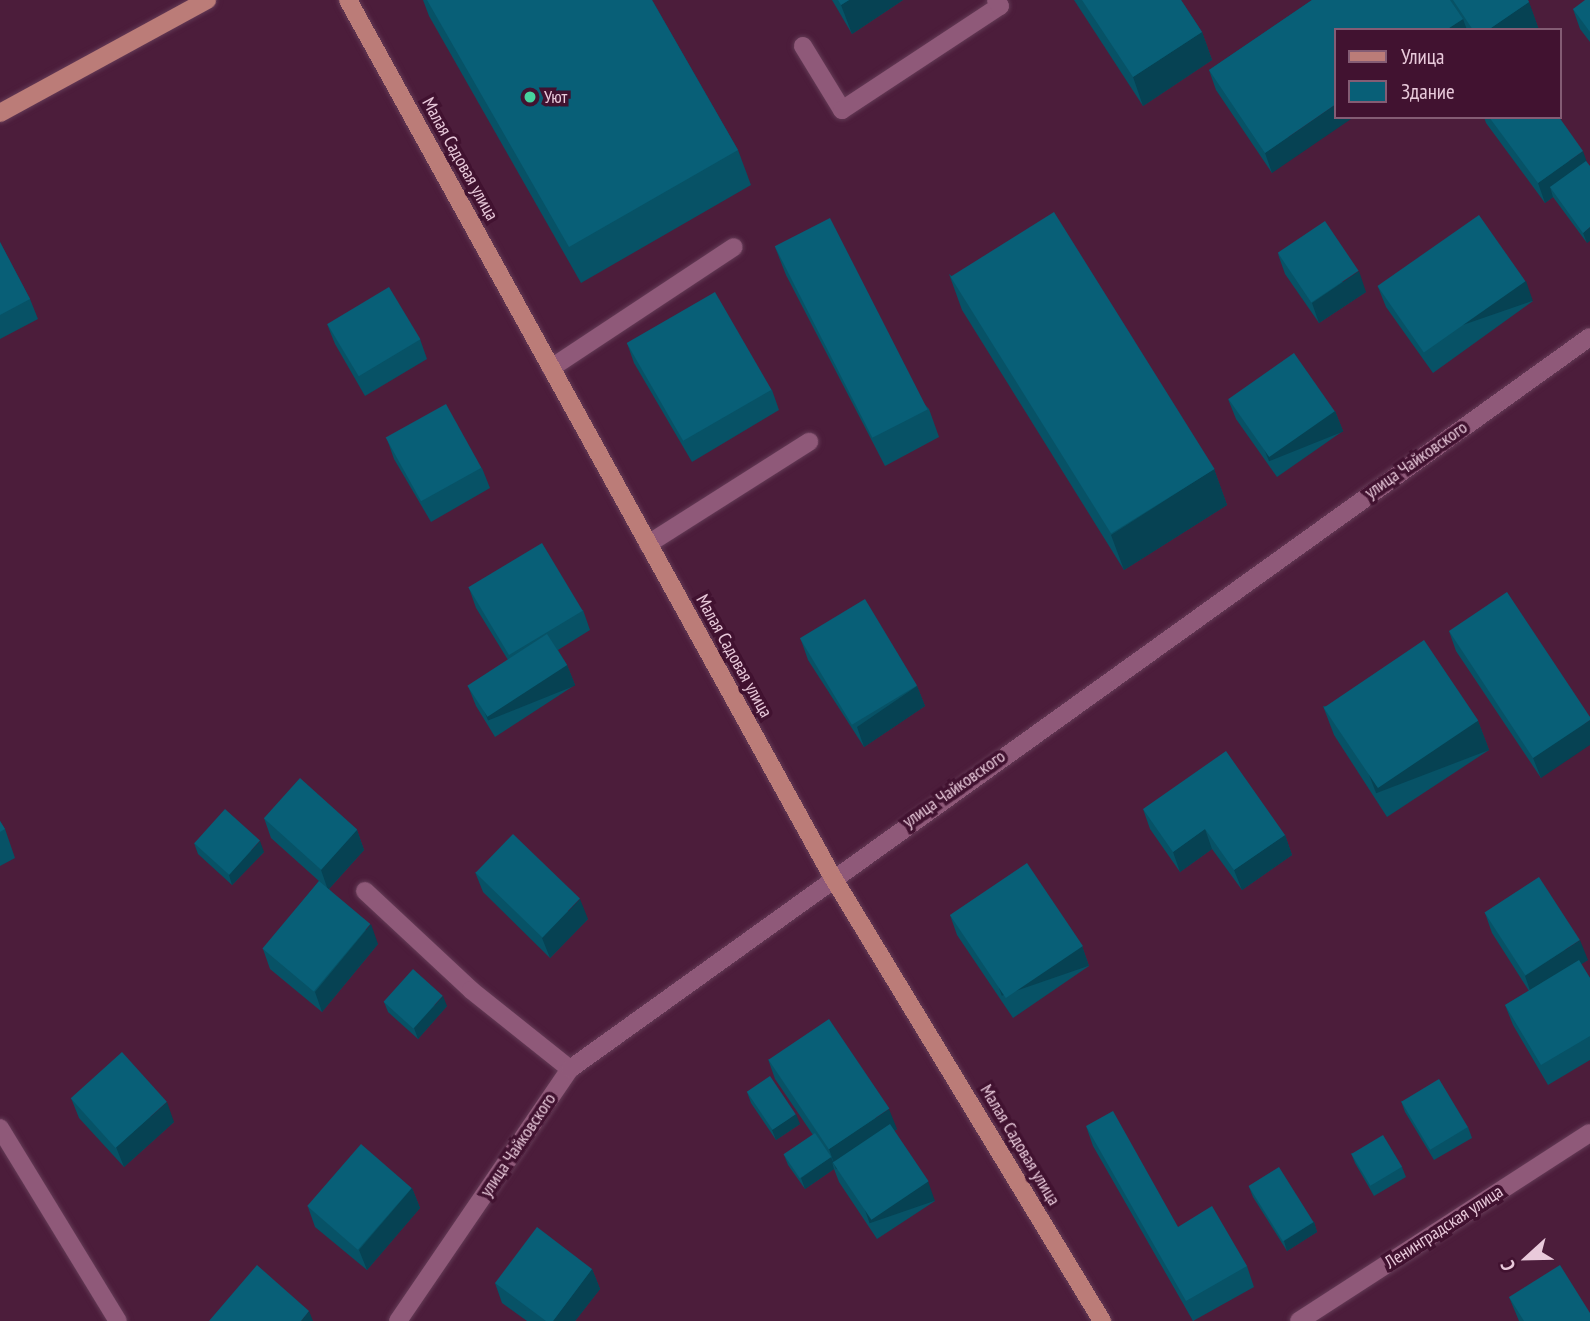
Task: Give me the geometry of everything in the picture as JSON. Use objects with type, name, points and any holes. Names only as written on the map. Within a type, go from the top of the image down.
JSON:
[{"type":"main road","points":[[0,113],[207,0]]},
{"type":"main road","name":"Малая Садовая улица","points":[[348,0],[832,876],[1102,1321]]},
{"type":"street","points":[[803,46],[842,110],[1000,6],[996,0]]},
{"type":"street","points":[[551,368],[734,247]]},
{"type":"street","name":"улица Чайковского","points":[[398,1321],[570,1069],[832,876],[1590,337]]},
{"type":"street","points":[[648,544],[809,442]]},
{"type":"street","points":[[365,891],[471,990],[570,1069]]},
{"type":"street","points":[[0,1128],[118,1321]]},
{"type":"street","name":"Ленинградская улица","points":[[1298,1321],[1590,1133]]},
{"type":"building","points":[[427,0],[652,0],[738,150],[569,247]]},
{"type":"building","points":[[1082,0],[1181,0],[1202,32],[1133,77]]},
{"type":"building","points":[[1312,0],[1450,0],[1463,19],[1449,28],[1334,28],[1334,105],[1265,153],[1209,70]]},
{"type":"building","points":[[1453,0],[1529,2],[1491,28],[1472,28]]},
{"type":"building","points":[[1585,0],[1590,0],[1590,32],[1573,9]]},
{"type":"building","points":[[1490,119],[1560,119],[1583,151],[1538,183]]},
{"type":"building","points":[[1586,161],[1590,166],[1590,227],[1583,233],[1550,187]]},
{"type":"building","points":[[1054,212],[1215,469],[1111,534],[951,277]]},
{"type":"building","points":[[1479,215],[1525,281],[1424,352],[1377,286]]},
{"type":"building","points":[[830,218],[928,410],[872,438],[775,246]]},
{"type":"building","points":[[1325,221],[1359,271],[1311,303],[1278,253]]},
{"type":"building","points":[[0,242],[30,299],[0,315]]},
{"type":"building","points":[[389,287],[420,339],[359,376],[327,324]]},
{"type":"building","points":[[715,292],[772,390],[683,441],[627,343]]},
{"type":"building","points":[[1294,353],[1335,411],[1269,457],[1228,399]]},
{"type":"building","points":[[446,404],[481,468],[421,501],[386,437]]},
{"type":"building","points":[[542,543],[583,611],[509,655],[468,587]]},
{"type":"building","points":[[1507,592],[1590,717],[1590,720],[1533,758],[1449,631]]},
{"type":"building","points":[[865,599],[917,686],[852,725],[800,638]]},
{"type":"building","points":[[547,634],[567,665],[487,717],[467,686]]},
{"type":"building","points":[[1424,640],[1478,720],[1378,788],[1324,708]]},
{"type":"building","points":[[1226,751],[1285,835],[1234,870],[1205,829],[1173,852],[1143,809]]},
{"type":"building","points":[[300,778],[357,830],[321,870],[264,818]]},
{"type":"building","points":[[225,809],[260,840],[229,875],[194,843]]},
{"type":"building","points":[[513,834],[580,899],[542,937],[475,873]]},
{"type":"building","points":[[1027,863],[1083,946],[1006,998],[950,915]]},
{"type":"building","points":[[1539,877],[1580,940],[1525,975],[1484,912]]},
{"type":"building","points":[[319,881],[370,924],[314,991],[262,948]]},
{"type":"building","points":[[1579,960],[1590,978],[1590,1036],[1541,1065],[1505,1005]]},
{"type":"building","points":[[413,969],[443,996],[413,1028],[384,1002]]},
{"type":"building","points":[[829,1019],[889,1109],[829,1149],[768,1060]]},
{"type":"building","points":[[122,1052],[167,1102],[116,1148],[71,1098]]},
{"type":"building","points":[[770,1076],[796,1114],[773,1130],[747,1092]]},
{"type":"building","points":[[1439,1079],[1468,1127],[1430,1150],[1401,1102]]},
{"type":"building","points":[[1113,1111],[1178,1227],[1212,1206],[1247,1266],[1186,1301],[1086,1126]]},
{"type":"building","points":[[890,1124],[929,1181],[871,1220],[833,1163]]},
{"type":"building","points":[[815,1133],[831,1157],[800,1178],[783,1154]]},
{"type":"building","points":[[1383,1135],[1402,1167],[1370,1186],[1351,1154]]},
{"type":"building","points":[[361,1144],[412,1188],[358,1250],[307,1206]]},
{"type":"building","points":[[1279,1167],[1313,1222],[1283,1241],[1248,1186]]},
{"type":"building","points":[[537,1227],[592,1269],[553,1321],[546,1321],[495,1283]]},
{"type":"building","points":[[257,1265],[309,1311],[301,1321],[209,1321]]},
{"type":"building","points":[[1560,1265],[1590,1313],[1590,1321],[1524,1321],[1509,1297]]},
{"type":"place","name":"Уют","points":[[530,97]]}]
